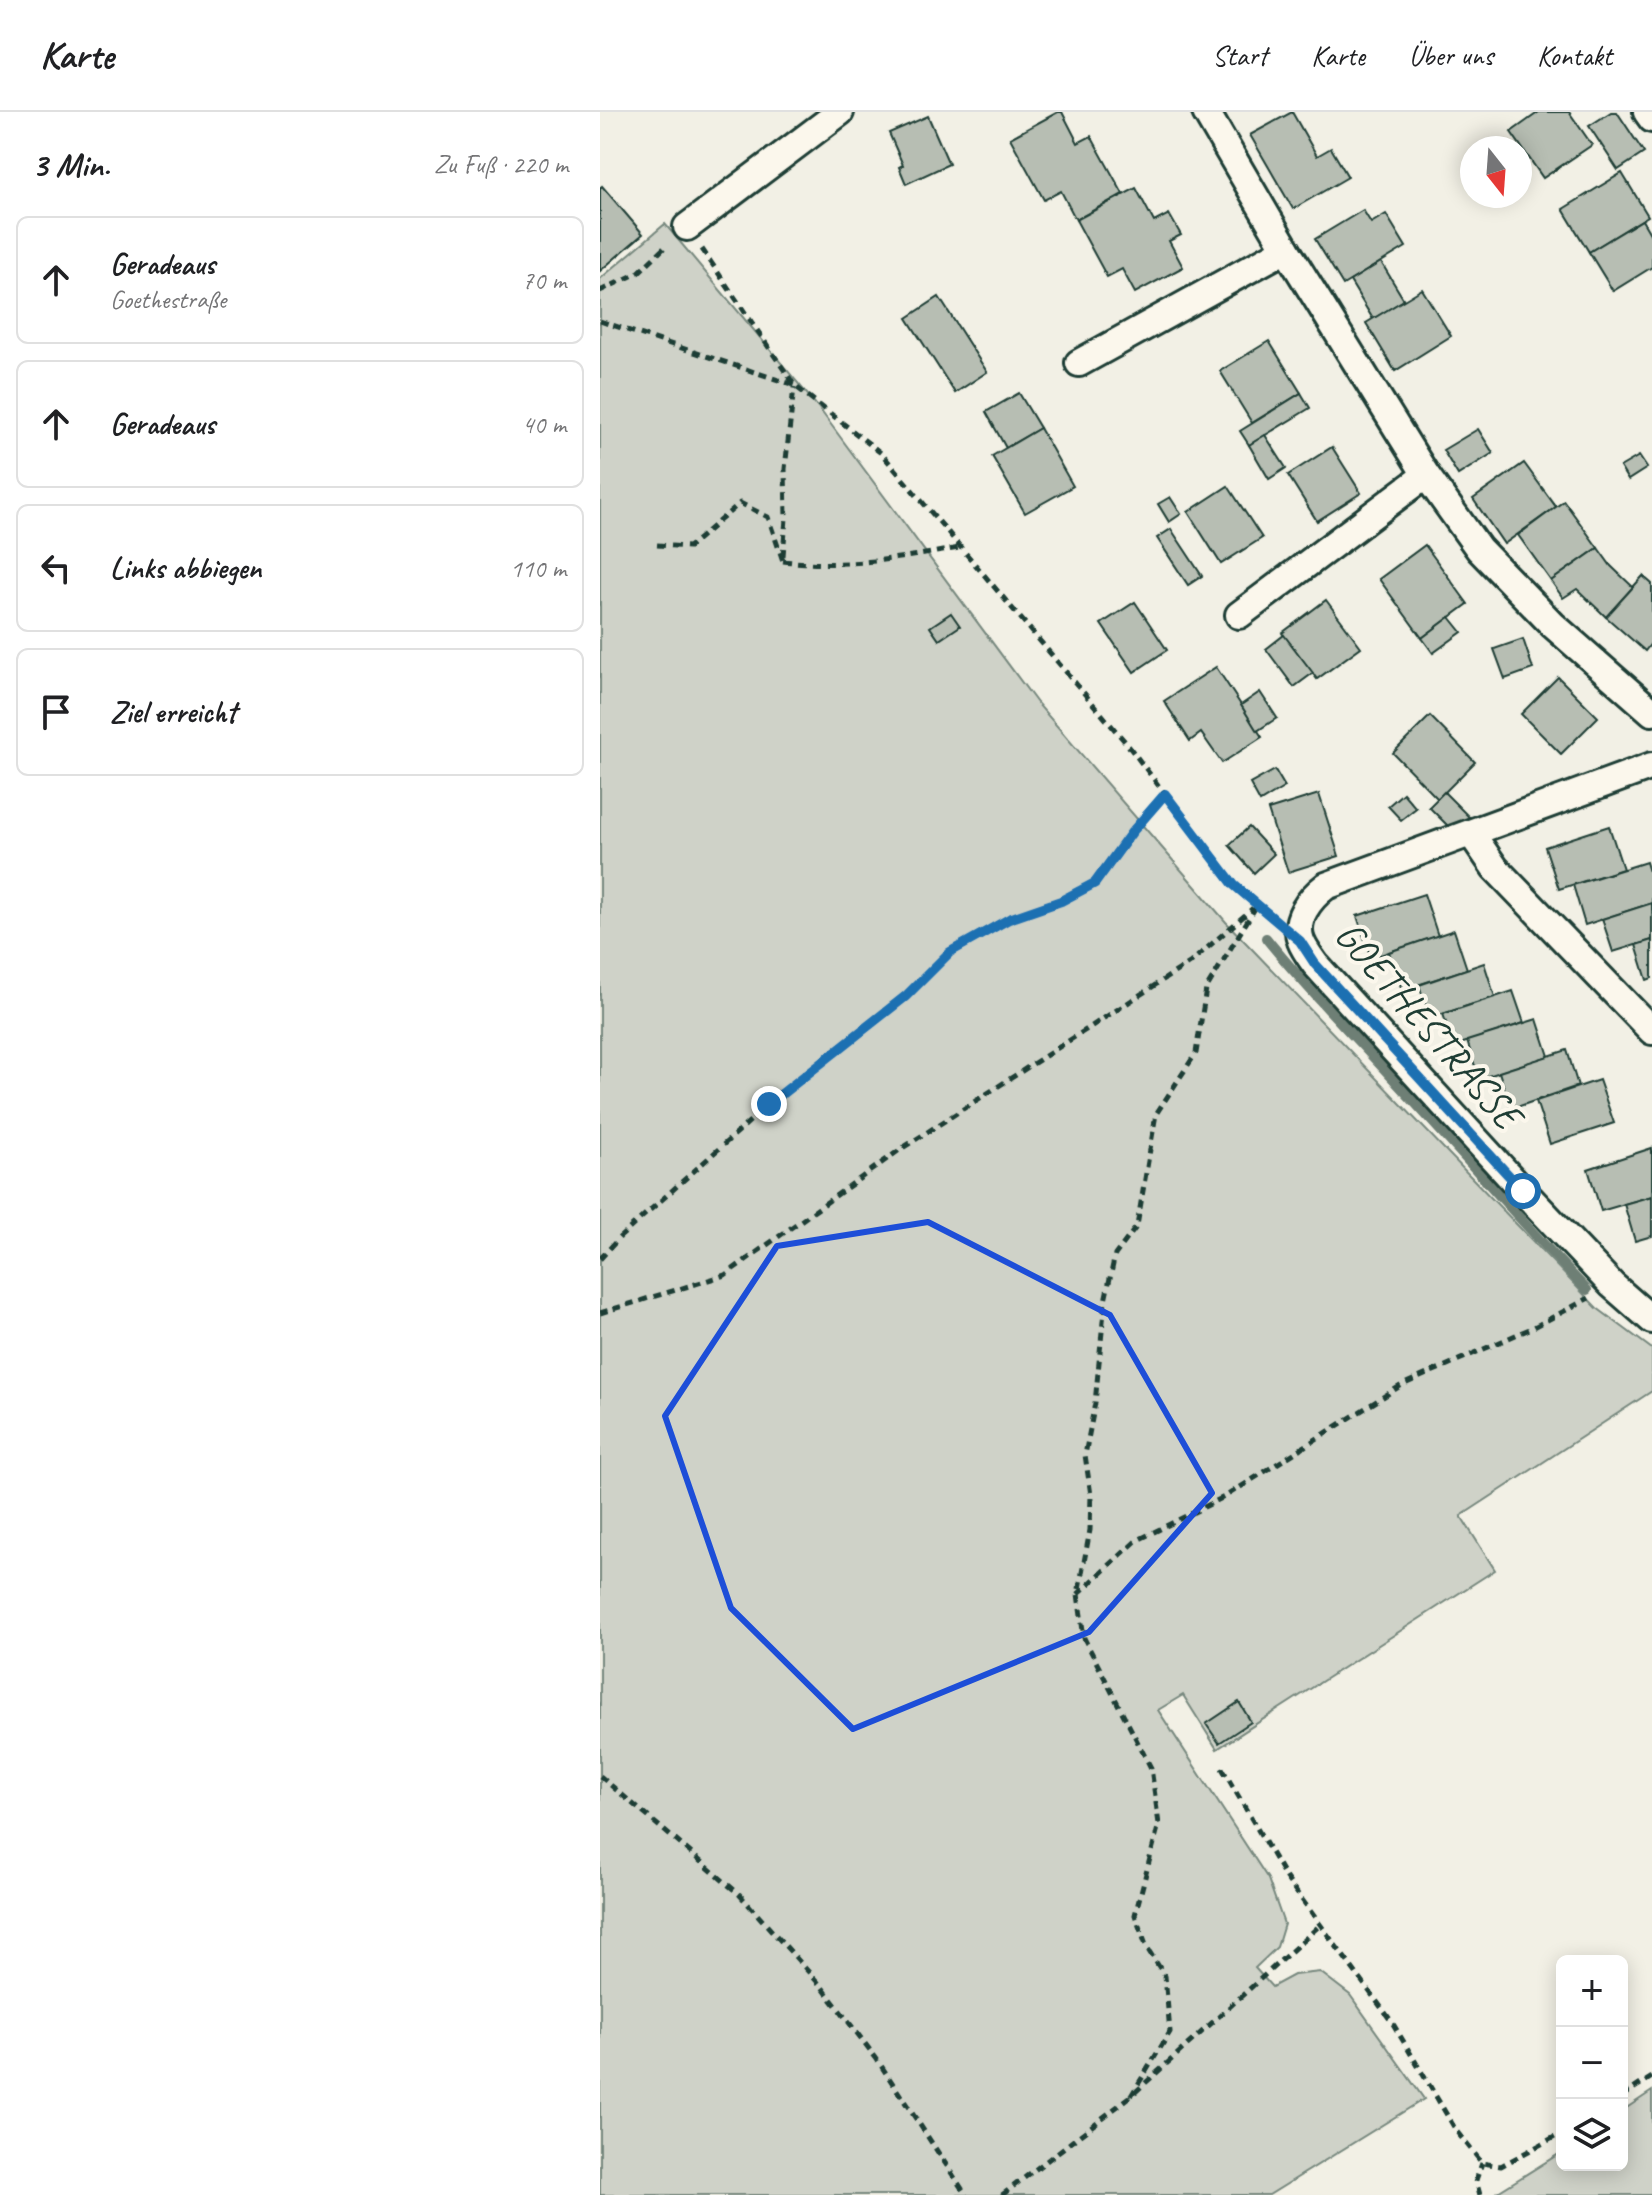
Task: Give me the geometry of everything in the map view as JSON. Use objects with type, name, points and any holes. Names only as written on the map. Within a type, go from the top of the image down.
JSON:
[{"type":"street","points":[[687,227],[840,112]]},
{"type":"street","points":[[1206,112],[1286,249],[1426,475],[1490,560],[1553,625],[1652,712]]},
{"type":"street","points":[[1647,112],[1652,119]]},
{"type":"street","points":[[1079,363],[1286,249]]},
{"type":"street","points":[[1239,615],[1426,475]]},
{"type":"street","points":[[1652,766],[1471,833],[1495,868],[1652,1031]]},
{"type":"street","name":"GOETHESTRASSE","points":[[1471,833],[1326,886],[1313,896],[1304,909],[1300,941],[1315,964],[1523,1191],[1612,1285],[1652,1320]]},
{"type":"path","points":[[600,291],[638,273],[687,227],[795,386],[881,453],[1127,744],[1234,885],[1300,941]]},
{"type":"path","points":[[600,321],[795,386]]},
{"type":"path","points":[[783,561],[785,469],[795,386]]},
{"type":"path","points":[[657,545],[689,547],[740,503],[768,517],[783,561]]},
{"type":"path","points":[[783,561],[809,564],[884,562],[960,548]]},
{"type":"path","points":[[600,1259],[620,1237],[759,1113],[906,996],[950,952],[1009,919],[1061,901],[1095,883],[1132,832],[1165,794]]},
{"type":"path","points":[[600,1313],[725,1275],[901,1149],[1191,962],[1257,905]]},
{"type":"path","points":[[1131,2096],[1170,2032],[1165,1976],[1147,1948],[1135,1915],[1159,1824],[1151,1768],[1084,1638],[1078,1594],[1090,1530],[1091,1495],[1085,1455],[1095,1403],[1105,1301],[1115,1255],[1137,1226],[1156,1114],[1196,1053],[1206,989],[1257,905]]},
{"type":"path","points":[[1078,1594],[1136,1541],[1226,1496],[1402,1385],[1534,1327],[1597,1294]]},
{"type":"path","points":[[1222,1768],[1286,1878],[1392,2022],[1457,2132],[1482,2163],[1501,2166],[1556,2137]]},
{"type":"path","points":[[600,1776],[739,1894],[822,1987],[876,2058],[966,2195]]},
{"type":"path","points":[[1002,2195],[1131,2096],[1319,1926]]},
{"type":"path","points":[[1628,2092],[1652,2077]]},
{"type":"path","points":[[1480,2195],[1476,2180],[1482,2163]]},
{"type":"highlighted area","points":[[928,1222],[1110,1315],[1212,1493],[1089,1632],[853,1729],[731,1608],[665,1416],[777,1246]]},
{"type":"shaded area","points":[[665,224],[818,407],[1037,703],[1226,922],[1597,1308],[1652,1349],[1652,1391],[1461,1516],[1495,1570],[1217,1749],[1183,1695],[1158,1710],[1268,1879],[1284,1924],[1277,1947],[1255,1968],[1272,1987],[1294,1975],[1320,1972],[1350,1995],[1424,2099],[1269,2195],[600,2195],[600,279]]},
{"type":"shaded area","points":[[1652,2091],[1652,2195],[1493,2195],[1556,2156],[1556,2171],[1628,2171],[1628,2107]]},
{"type":"building","points":[[1062,112],[1078,143],[1091,136],[1123,194],[1076,220],[1061,191],[1044,200],[1010,138]]},
{"type":"building","points":[[1292,112],[1317,156],[1331,148],[1348,177],[1293,209],[1250,135]]},
{"type":"building","points":[[1539,112],[1569,112],[1592,145],[1543,178],[1532,162],[1532,136],[1514,136],[1511,132]]},
{"type":"building","points":[[1611,112],[1617,112],[1644,153],[1618,170],[1589,126]]},
{"type":"building","points":[[928,116],[949,164],[906,184],[899,167],[903,165],[889,133]]},
{"type":"building","points":[[1622,173],[1648,216],[1589,252],[1563,209]]},
{"type":"building","points":[[602,186],[643,234],[600,271],[600,188]]},
{"type":"building","points":[[1136,188],[1154,222],[1169,214],[1181,235],[1169,241],[1183,267],[1135,293],[1122,269],[1107,277],[1076,220]]},
{"type":"building","points":[[1363,210],[1371,223],[1386,214],[1406,247],[1343,285],[1315,239]]},
{"type":"building","points":[[1642,220],[1652,237],[1652,267],[1613,291],[1589,252]]},
{"type":"building","points":[[1381,262],[1404,300],[1373,319],[1350,281]]},
{"type":"building","points":[[1422,289],[1451,336],[1395,371],[1366,323]]},
{"type":"building","points":[[939,297],[987,372],[955,393],[907,318]]},
{"type":"building","points":[[1269,341],[1301,393],[1252,423],[1220,371]]},
{"type":"building","points":[[1019,393],[1040,428],[1006,448],[986,412]]},
{"type":"building","points":[[1301,393],[1310,408],[1249,445],[1240,431]]},
{"type":"building","points":[[1040,428],[1073,486],[1025,513],[992,456]]},
{"type":"building","points":[[1478,429],[1493,453],[1458,475],[1443,450]]},
{"type":"building","points":[[1265,435],[1286,468],[1269,479],[1249,445]]},
{"type":"building","points":[[1332,447],[1361,493],[1317,521],[1288,475]]},
{"type":"building","points":[[1639,456],[1647,468],[1628,480],[1620,467]]},
{"type":"building","points":[[1524,463],[1556,507],[1504,544],[1473,499]]},
{"type":"building","points":[[1228,486],[1262,538],[1221,564],[1188,512]]},
{"type":"building","points":[[1170,497],[1181,514],[1169,522],[1158,504]]},
{"type":"building","points":[[1564,501],[1598,548],[1551,581],[1518,535]]},
{"type":"building","points":[[1171,529],[1202,576],[1188,585],[1157,538]]},
{"type":"building","points":[[1425,545],[1468,604],[1422,638],[1379,579]]},
{"type":"building","points":[[1598,548],[1633,587],[1606,617],[1577,589],[1563,598],[1551,581]]},
{"type":"building","points":[[1643,576],[1652,584],[1652,642],[1645,651],[1606,617]]},
{"type":"building","points":[[1326,600],[1361,647],[1317,679],[1282,633]]},
{"type":"building","points":[[1135,602],[1167,650],[1134,672],[1101,624]]},
{"type":"building","points":[[951,613],[960,626],[939,640],[930,627]]},
{"type":"building","points":[[1450,617],[1462,632],[1433,653],[1422,638]]},
{"type":"building","points":[[1284,635],[1313,673],[1294,687],[1266,649]]},
{"type":"building","points":[[1523,639],[1533,669],[1505,679],[1494,649]]},
{"type":"building","points":[[1216,667],[1262,737],[1222,763],[1201,733],[1190,741],[1164,701]]},
{"type":"building","points":[[1558,677],[1598,717],[1561,754],[1521,714]]},
{"type":"building","points":[[1260,692],[1277,718],[1257,731],[1241,705]]},
{"type":"building","points":[[1430,716],[1475,762],[1438,799],[1393,753]]},
{"type":"building","points":[[1275,770],[1285,787],[1260,802],[1250,784]]},
{"type":"building","points":[[1444,792],[1471,819],[1448,826],[1429,807]]},
{"type":"building","points":[[1403,793],[1416,808],[1401,820],[1388,806]]},
{"type":"building","points":[[1319,794],[1339,856],[1288,872],[1268,810]]},
{"type":"building","points":[[1609,826],[1623,869],[1559,889],[1545,847]]},
{"type":"building","points":[[1249,827],[1274,854],[1254,873],[1229,845]]},
{"type":"building","points":[[1646,862],[1652,882],[1652,903],[1585,925],[1573,885]]},
{"type":"building","points":[[1424,894],[1438,936],[1371,958],[1357,916]]},
{"type":"building","points":[[1652,903],[1652,940],[1613,952],[1602,919]]},
{"type":"building","points":[[1454,930],[1467,969],[1402,990],[1389,952]]},
{"type":"building","points":[[1652,940],[1652,978],[1647,980],[1636,945]]},
{"type":"building","points":[[1484,963],[1495,997],[1430,1018],[1419,985]]},
{"type":"building","points":[[1513,991],[1524,1023],[1454,1046],[1443,1014]]},
{"type":"building","points":[[1537,1019],[1549,1056],[1479,1079],[1467,1041]]},
{"type":"building","points":[[1567,1050],[1578,1086],[1511,1109],[1499,1072]]},
{"type":"building","points":[[1599,1080],[1614,1123],[1550,1144],[1536,1101]]},
{"type":"building","points":[[1652,1148],[1652,1196],[1601,1211],[1588,1169]]},
{"type":"building","points":[[1652,1196],[1652,1236],[1635,1241],[1624,1204]]},
{"type":"building","points":[[1239,1702],[1251,1722],[1219,1743],[1206,1724]]},
{"type":"waterway","points":[[1266,938],[1587,1290]]},
{"type":"route","points":[[769,1104],[906,996],[950,952],[1009,919],[1061,901],[1095,883],[1132,832],[1165,794],[1234,885],[1300,941],[1315,964],[1523,1191]]}]
